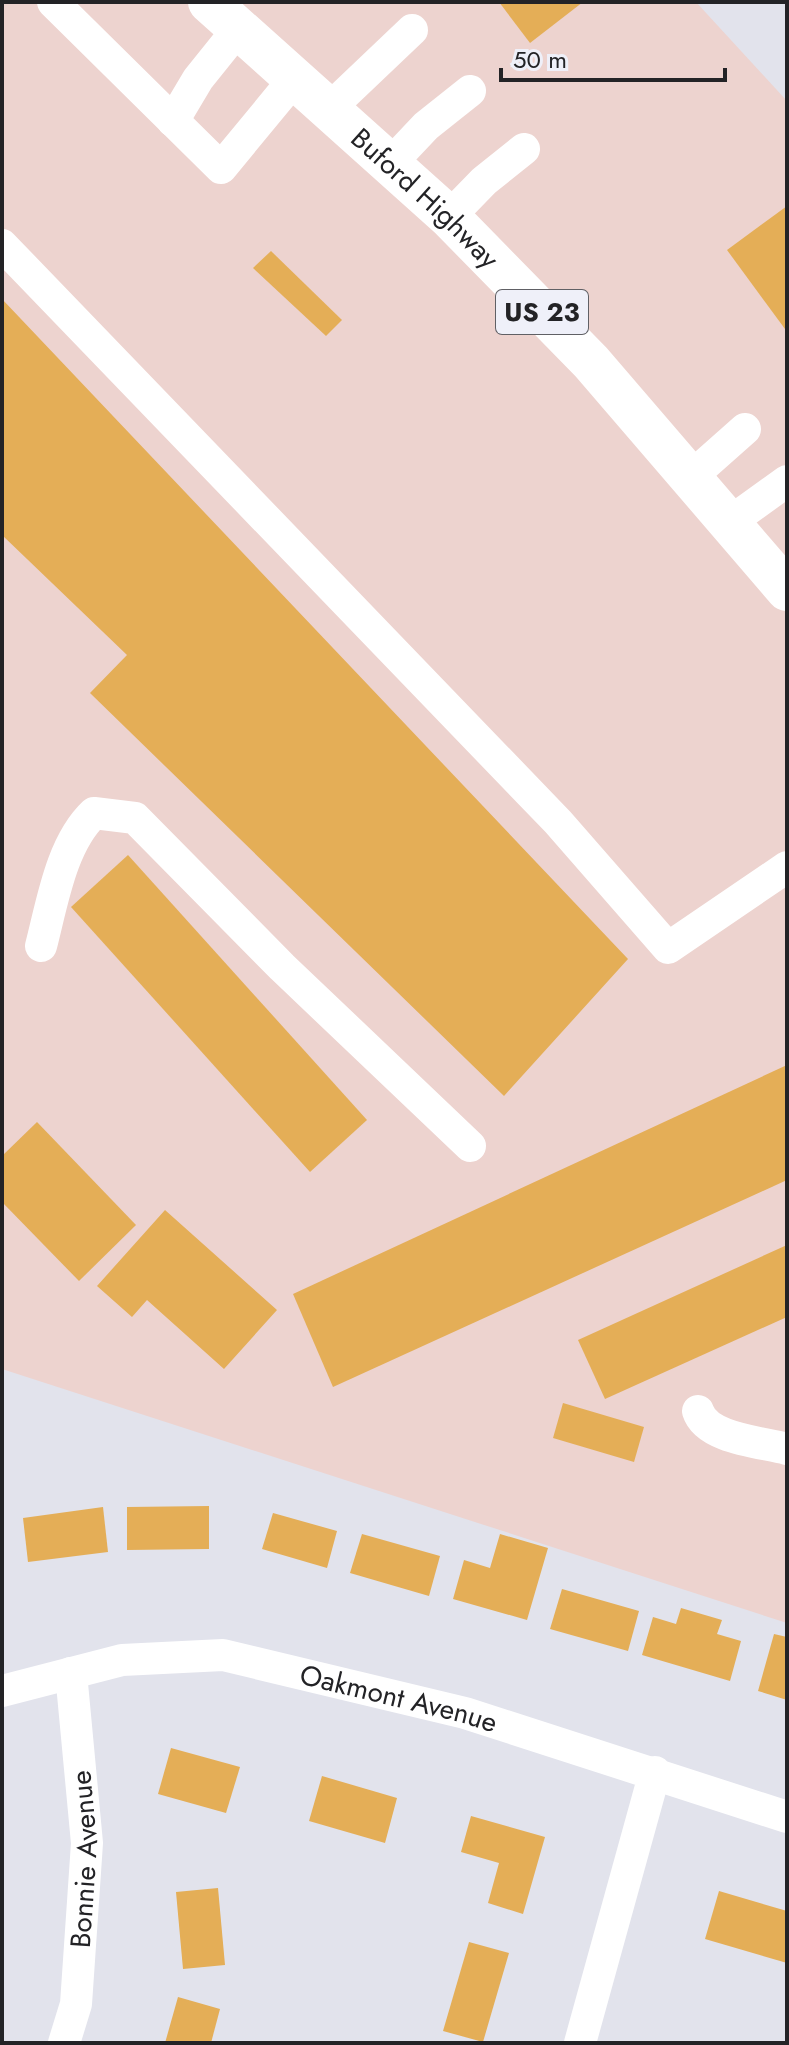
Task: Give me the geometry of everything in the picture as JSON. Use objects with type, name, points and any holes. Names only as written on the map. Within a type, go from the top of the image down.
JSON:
[{"type":"main road","name":"Buford Highway","points":[[224,15],[392,162],[449,217],[591,362],[730,522],[783,578]]},
{"type":"street","points":[[53,2],[221,168],[296,77]]},
{"type":"street","points":[[173,121],[198,79],[224,15]]},
{"type":"street","points":[[330,108],[412,30]]},
{"type":"street","points":[[392,162],[426,126],[470,91]]},
{"type":"street","points":[[449,217],[484,181],[524,149]]},
{"type":"street","points":[[2,245],[558,822],[668,948],[787,867]]},
{"type":"street","points":[[692,476],[745,429]]},
{"type":"street","points":[[730,522],[787,481]]},
{"type":"street","points":[[41,946],[67,858],[85,822],[94,813],[135,818],[282,967],[470,1146]]},
{"type":"street","points":[[698,1411],[700,1420],[712,1430],[787,1449]]},
{"type":"street","name":"Oakmont Avenue","points":[[2,1691],[122,1660],[223,1655],[465,1713],[787,1817]]},
{"type":"street","name":"Bonnie Avenue","points":[[64,2043],[76,2004],[87,1843],[71,1673]]},
{"type":"street","points":[[580,2043],[655,1772]]},
{"type":"shaded area","points":[[2,2],[696,2],[787,101],[787,1623],[2,1369]]},
{"type":"building","points":[[499,2],[583,2],[530,43]]},
{"type":"building","points":[[787,206],[787,327],[785,329],[727,250]]},
{"type":"building","points":[[271,251],[342,320],[326,336],[253,268]]},
{"type":"building","points":[[2,299],[628,959],[504,1096],[90,693],[127,655],[2,535]]},
{"type":"building","points":[[128,855],[367,1120],[310,1172],[71,907]]},
{"type":"building","points":[[787,1065],[787,1180],[333,1387],[293,1294]]},
{"type":"building","points":[[37,1122],[136,1225],[79,1281],[2,1202],[2,1156]]},
{"type":"building","points":[[165,1210],[277,1310],[224,1369],[147,1300],[132,1317],[97,1286]]},
{"type":"building","points":[[787,1245],[787,1317],[605,1399],[578,1340]]},
{"type":"building","points":[[563,1403],[644,1427],[634,1462],[553,1438]]},
{"type":"building","points":[[209,1506],[209,1549],[127,1550],[127,1507]]},
{"type":"building","points":[[103,1507],[108,1552],[28,1562],[23,1518]]},
{"type":"building","points":[[273,1513],[337,1531],[327,1568],[262,1549]]},
{"type":"building","points":[[362,1534],[440,1556],[429,1596],[350,1573]]},
{"type":"building","points":[[500,1534],[548,1548],[527,1620],[453,1599],[464,1560],[490,1568]]},
{"type":"building","points":[[562,1589],[639,1611],[628,1651],[550,1629]]},
{"type":"building","points":[[681,1608],[722,1620],[717,1634],[741,1641],[730,1681],[642,1655],[653,1617],[676,1624]]},
{"type":"building","points":[[774,1634],[787,1637],[787,1700],[758,1691]]},
{"type":"building","points":[[171,1748],[240,1767],[226,1813],[158,1794]]},
{"type":"building","points":[[322,1776],[397,1798],[385,1843],[309,1821]]},
{"type":"building","points":[[471,1816],[545,1837],[523,1914],[488,1903],[499,1863],[461,1852]]},
{"type":"building","points":[[218,1888],[225,1965],[183,1969],[176,1892]]},
{"type":"building","points":[[719,1891],[787,1911],[787,1963],[705,1939]]},
{"type":"building","points":[[469,1942],[509,1953],[483,2042],[443,2031]]},
{"type":"building","points":[[178,1997],[220,2009],[211,2043],[165,2043]]}]
